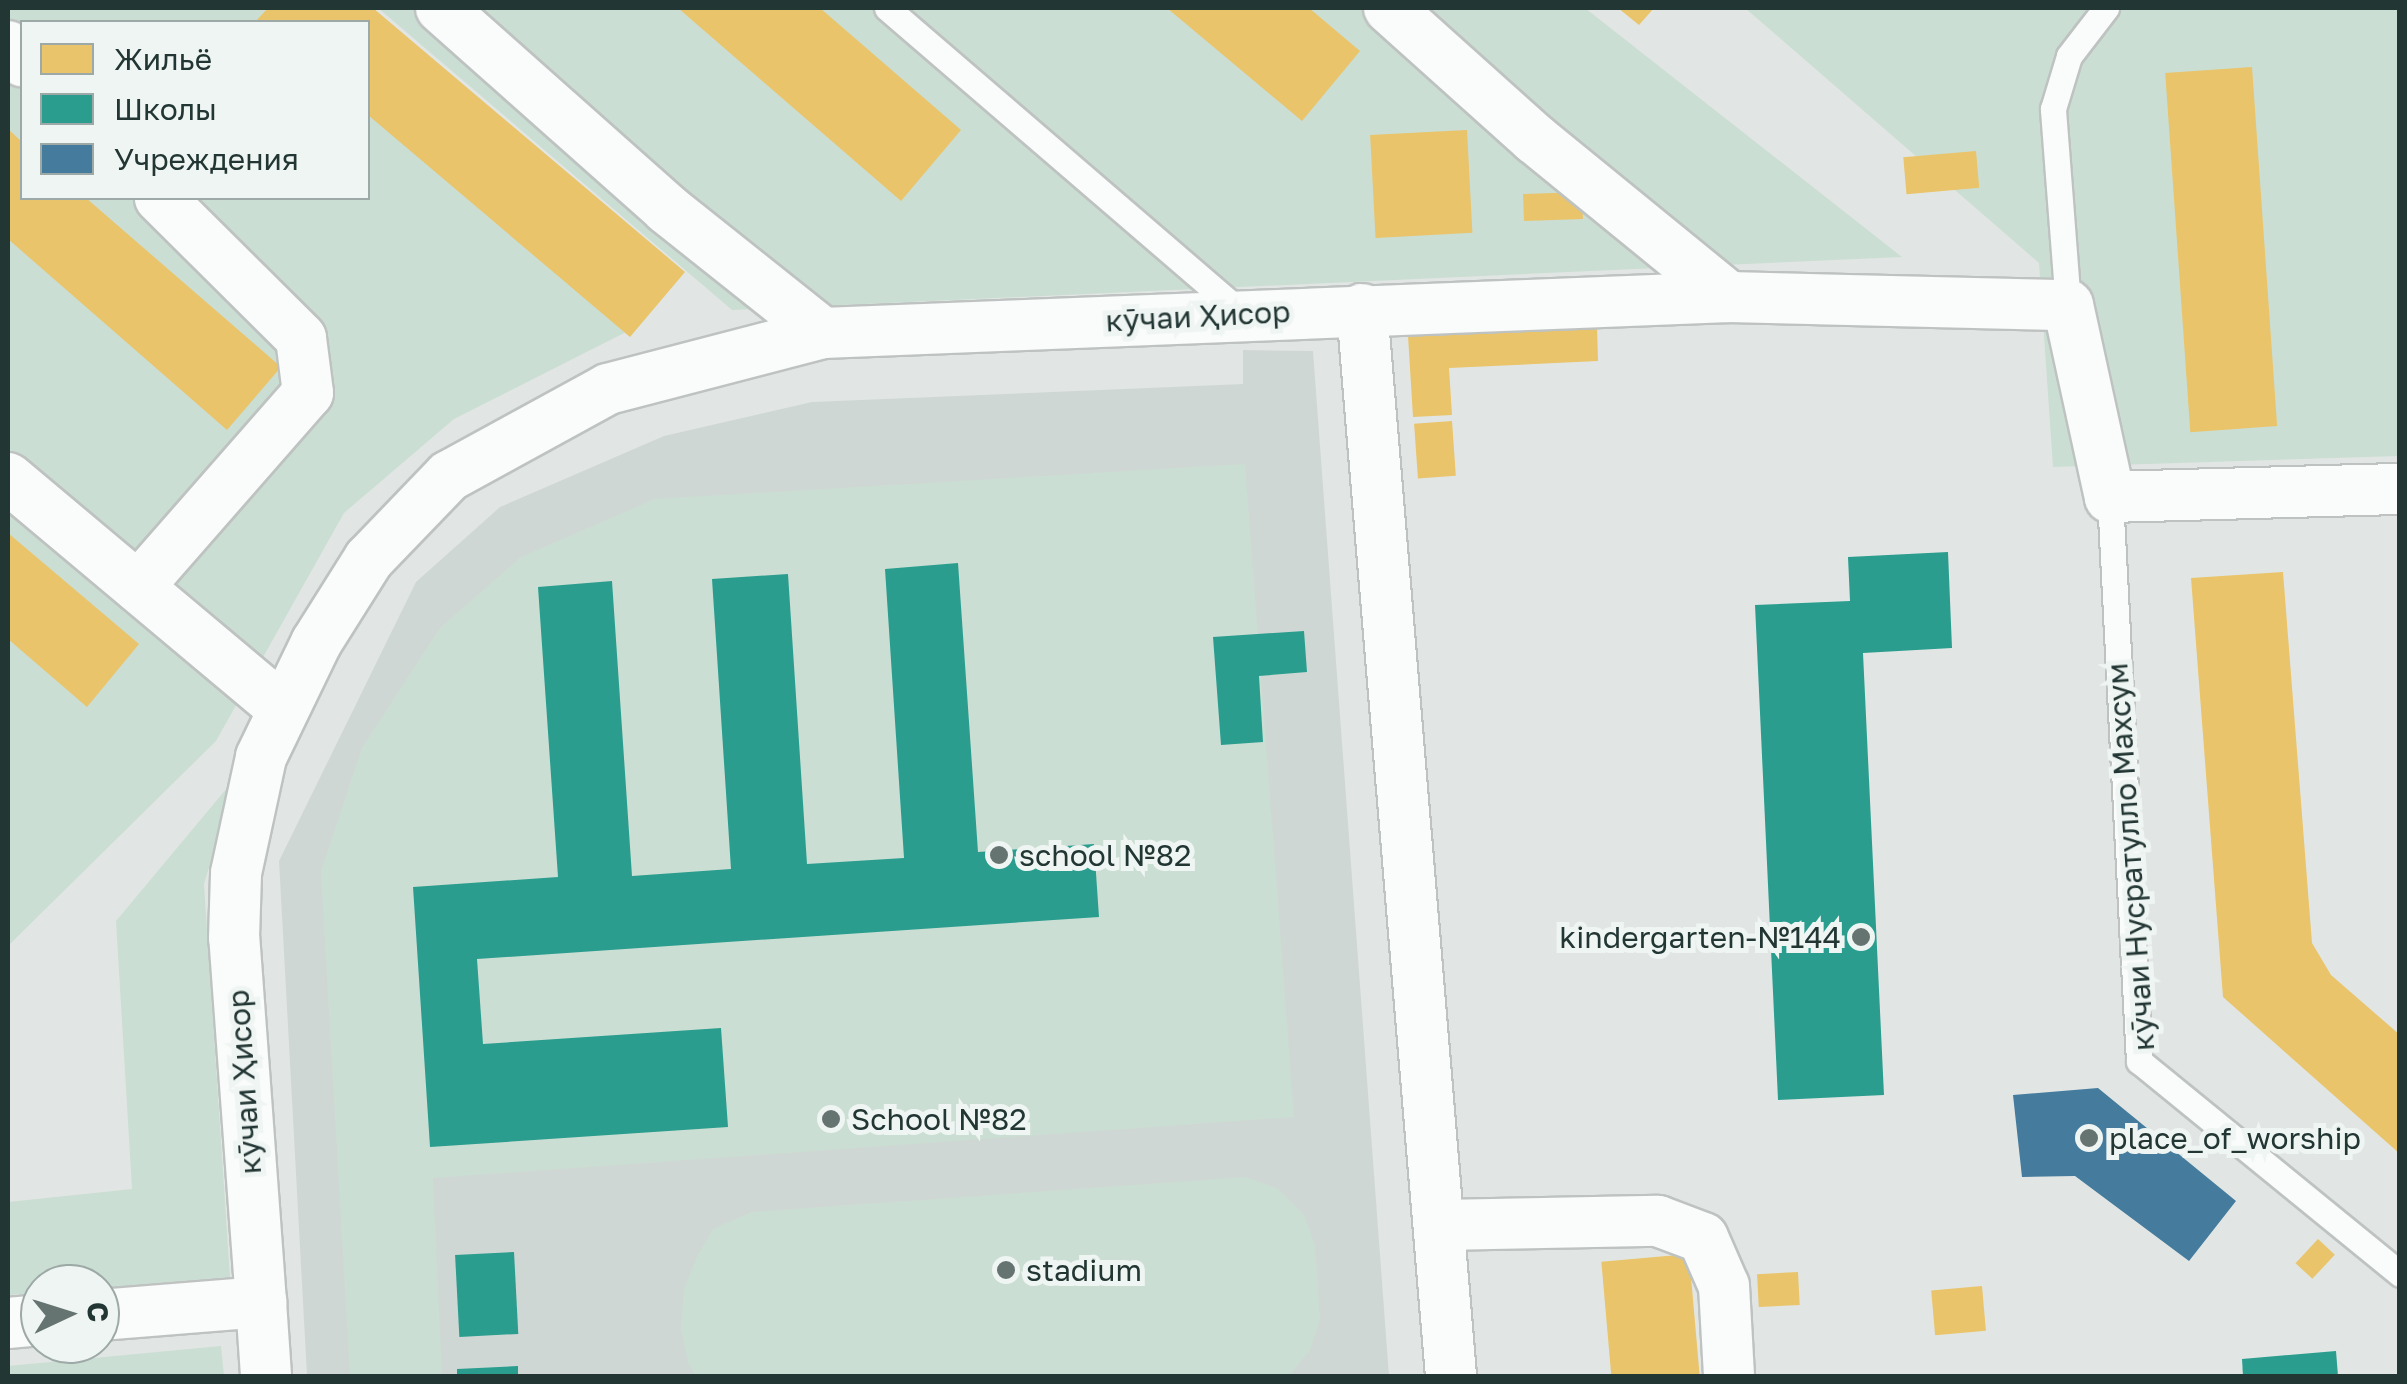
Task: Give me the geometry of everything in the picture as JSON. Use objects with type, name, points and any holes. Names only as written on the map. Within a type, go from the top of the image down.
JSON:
[{"type":"street","points":[[441,8],[667,209],[823,333]]},
{"type":"street","points":[[1388,8],[1729,297]]},
{"type":"street","points":[[138,588],[308,393],[301,338],[162,200]]},
{"type":"street","name":"кӯчаи Ҳисор","points":[[266,1376],[234,938],[236,873],[262,757],[282,708],[369,559],[449,476],[608,389],[823,333],[1729,297],[2068,306]]},
{"type":"street","points":[[2068,306],[2110,497],[2400,489]]},
{"type":"street","points":[[1362,309],[1452,1376]]},
{"type":"street","points":[[8,478],[282,708]]},
{"type":"street","points":[[1440,1226],[1658,1221],[1703,1238],[1724,1286],[1729,1376]]},
{"type":"street","points":[[120,1313],[261,1302]]},
{"type":"lane","points":[[887,8],[1244,315]]},
{"type":"lane","points":[[2068,306],[2053,108],[2069,56],[2106,8]]},
{"type":"lane","name":"кӯчаи Hусратулло Махсум","points":[[2110,497],[2139,1061],[2400,1274]]},
{"type":"shaded area","name":"School №82","points":[[1243,350],[1313,351],[1389,1376],[307,1376],[279,861],[416,582],[500,507],[664,436],[812,402],[1243,384]]},
{"type":"green space","points":[[8,8],[275,8],[290,20],[20,20],[20,200],[370,200],[370,90],[640,325],[454,419],[344,513],[216,741],[8,946]]},
{"type":"green space","points":[[378,8],[1585,8],[1902,257],[732,310]]},
{"type":"green space","points":[[1745,8],[2399,8],[2399,456],[2053,467],[2039,263]]},
{"type":"green space","name":"School №82","points":[[1245,464],[1294,1117],[433,1178],[442,1376],[350,1376],[321,871],[362,748],[440,628],[521,557],[655,499]]},
{"type":"green space","points":[[237,776],[204,884],[230,1277],[120,1286],[120,1264],[20,1264],[20,1294],[8,1295],[8,1202],[132,1189],[116,921]]},
{"type":"green space","name":"stadium","points":[[1246,1177],[1278,1189],[1304,1215],[1315,1245],[1320,1319],[1310,1350],[1289,1376],[696,1376],[688,1362],[681,1329],[684,1289],[697,1257],[713,1229],[752,1212]]},
{"type":"green space","points":[[221,1346],[224,1376],[8,1376],[8,1366],[120,1364],[120,1355]]},
{"type":"building: Жильё","points":[[268,8],[373,8],[685,272],[630,337],[370,117],[370,20],[257,20]]},
{"type":"building: Жильё","points":[[678,8],[820,8],[961,130],[901,201]]},
{"type":"building: Жильё","points":[[1167,8],[1309,8],[1360,51],[1302,121]]},
{"type":"building: Жильё","points":[[1618,8],[1654,8],[1639,25]]},
{"type":"building: Жильё","points":[[2252,67],[2277,426],[2190,432],[2165,73]]},
{"type":"building: Жильё","points":[[8,129],[20,140],[20,200],[88,200],[281,367],[227,430],[8,239]]},
{"type":"building: Жильё","points":[[1467,130],[1472,233],[1376,238],[1370,135]]},
{"type":"building: Жильё","points":[[1976,151],[1979,188],[1907,194],[1903,157]]},
{"type":"building: Жильё","points":[[1582,192],[1583,219],[1524,221],[1523,194]]},
{"type":"building: Жильё","points":[[1597,326],[1598,361],[1449,368],[1452,415],[1413,417],[1408,336]]},
{"type":"building: Жильё","points":[[1452,421],[1456,476],[1418,479],[1414,424]]},
{"type":"building: Жильё","points":[[8,533],[139,644],[87,707],[8,639]]},
{"type":"building: Жильё","points":[[2283,572],[2312,943],[2331,975],[2400,1035],[2400,1154],[2223,997],[2191,578]]},
{"type":"building: Жильё","points":[[2318,1239],[2335,1255],[2312,1279],[2295,1263]]},
{"type":"building: Жильё","points":[[1689,1254],[1700,1376],[1611,1376],[1601,1262]]},
{"type":"building: Жильё","points":[[1798,1272],[1800,1305],[1759,1307],[1757,1274]]},
{"type":"building: Жильё","points":[[1982,1286],[1986,1331],[1935,1335],[1931,1290]]},
{"type":"building: Школы","name":"kindergarten-№144","points":[[1948,552],[1952,648],[1863,653],[1884,1095],[1778,1100],[1755,605],[1850,601],[1848,557]]},
{"type":"building: Школы","name":"school №82","points":[[958,563],[978,852],[1094,844],[1099,917],[477,959],[483,1044],[721,1028],[728,1127],[430,1147],[413,887],[558,877],[538,587],[612,581],[632,876],[731,869],[712,579],[788,574],[807,864],[904,858],[885,569]]},
{"type":"building: Школы","points":[[1304,631],[1307,672],[1259,676],[1263,742],[1221,745],[1213,637]]},
{"type":"building: Школы","points":[[514,1252],[518,1334],[459,1337],[455,1255]]},
{"type":"building: Школы","points":[[2336,1351],[2338,1376],[2243,1376],[2242,1359]]},
{"type":"building: Школы","points":[[518,1366],[518,1376],[457,1376],[457,1369]]},
{"type":"building: Учреждения","name":"place_of_worship","points":[[2098,1088],[2236,1201],[2189,1261],[2075,1176],[2022,1177],[2013,1095]]},
{"type":"place","name":"school №82","points":[[999,855]]},
{"type":"place","name":"kindergarten-№144","points":[[1861,937]]},
{"type":"place","name":"School №82","points":[[831,1119]]},
{"type":"place","name":"place_of_worship","points":[[2089,1138]]},
{"type":"place","name":"stadium","points":[[1006,1270]]}]
